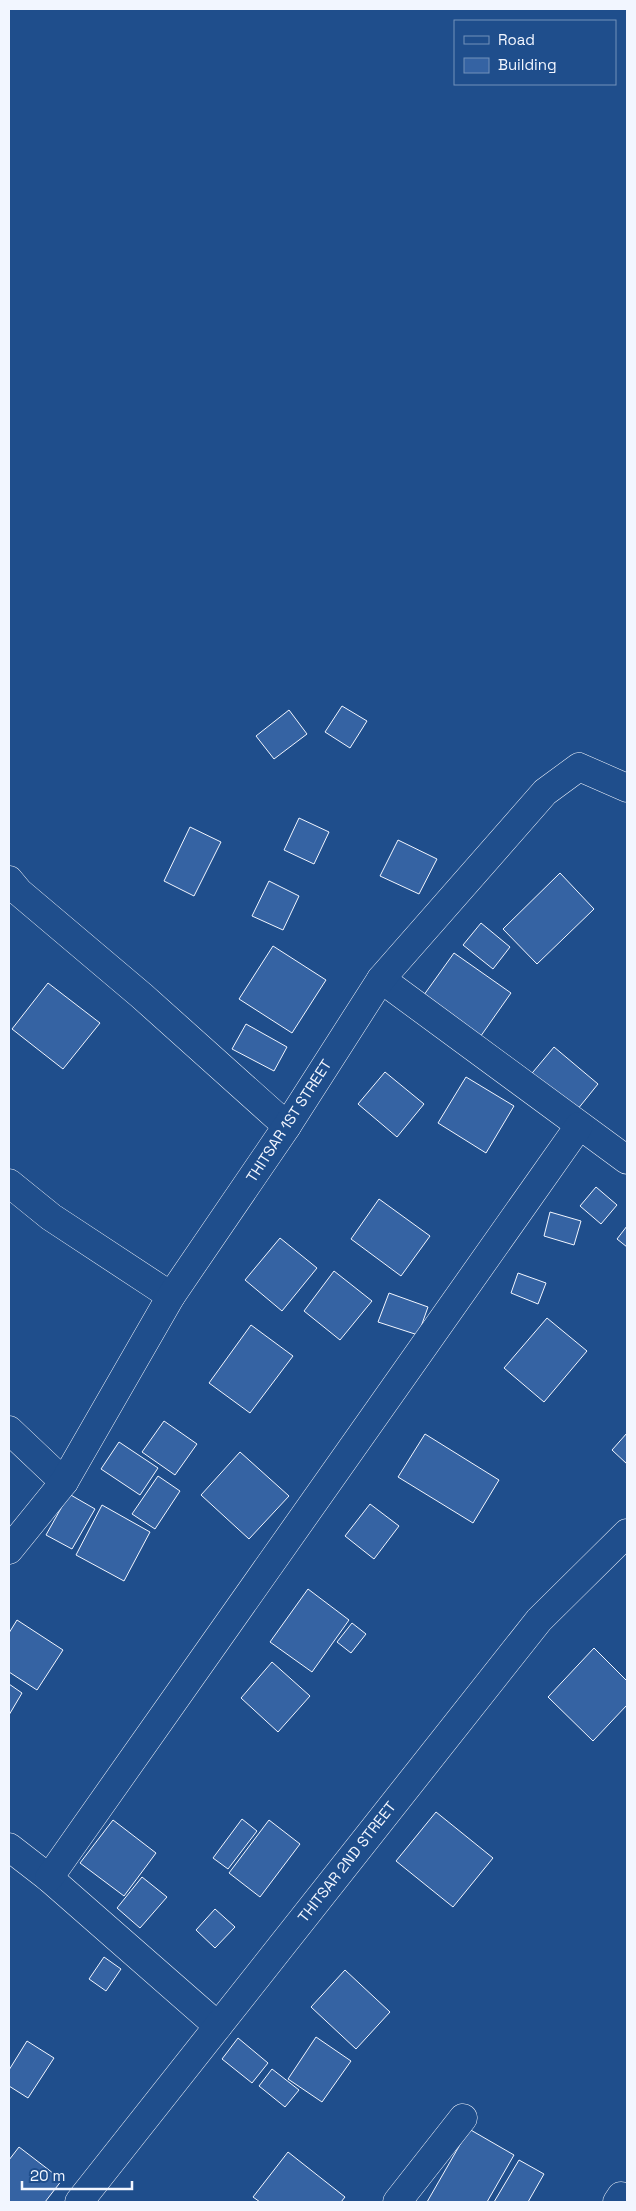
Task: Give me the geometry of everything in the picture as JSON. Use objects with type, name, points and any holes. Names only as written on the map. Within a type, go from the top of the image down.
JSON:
[{"type":"street","name":"THITSAR 1ST STREET","points":[[9,1550],[64,1482],[171,1296],[286,1126],[381,979],[545,792],[579,767],[627,788]]},
{"type":"street","points":[[9,880],[19,892],[142,996],[286,1126]]},
{"type":"street","points":[[381,979],[627,1160]]},
{"type":"street","points":[[49,1878],[579,1126]]},
{"type":"street","points":[[9,1182],[51,1217],[171,1296]]},
{"type":"street","points":[[9,1430],[64,1482]]},
{"type":"street","name":"THITSAR 2ND STREET","points":[[79,2202],[539,1620],[627,1533]]},
{"type":"street","points":[[9,1846],[49,1878],[218,2026]]},
{"type":"street","points":[[397,2202],[463,2118]]},
{"type":"building","points":[[342,706],[367,721],[350,748],[325,732]]},
{"type":"building","points":[[289,710],[307,734],[274,759],[256,736]]},
{"type":"building","points":[[299,818],[329,832],[314,864],[284,850]]},
{"type":"building","points":[[190,827],[221,842],[194,896],[164,881]]},
{"type":"building","points":[[398,840],[437,859],[419,894],[380,876]]},
{"type":"building","points":[[560,873],[594,909],[537,964],[503,929]]},
{"type":"building","points":[[269,881],[299,896],[283,930],[252,916]]},
{"type":"building","points":[[481,923],[510,947],[493,969],[463,945]]},
{"type":"building","points":[[273,946],[326,980],[292,1033],[239,999]]},
{"type":"building","points":[[454,953],[511,993],[478,1040],[421,999]]},
{"type":"building","points":[[48,983],[100,1023],[63,1069],[12,1029]]},
{"type":"building","points":[[246,1024],[287,1047],[274,1071],[232,1049]]},
{"type":"building","points":[[554,1047],[598,1084],[573,1115],[528,1078]]},
{"type":"building","points":[[385,1072],[424,1104],[397,1137],[358,1104]]},
{"type":"building","points":[[466,1077],[514,1106],[486,1153],[438,1123]]},
{"type":"building","points":[[596,1187],[617,1205],[601,1224],[580,1206]]},
{"type":"building","points":[[379,1199],[430,1236],[401,1276],[351,1239]]},
{"type":"building","points":[[550,1212],[581,1221],[574,1245],[544,1236]]},
{"type":"building","points":[[627,1226],[627,1247],[617,1239]]},
{"type":"building","points":[[280,1238],[317,1268],[282,1311],[245,1280]]},
{"type":"building","points":[[334,1271],[372,1301],[340,1340],[304,1311]]},
{"type":"building","points":[[518,1273],[546,1283],[538,1304],[511,1293]]},
{"type":"building","points":[[389,1293],[428,1307],[418,1335],[378,1322]]},
{"type":"building","points":[[547,1318],[587,1351],[544,1402],[504,1368]]},
{"type":"building","points":[[251,1325],[293,1356],[250,1413],[209,1383]]},
{"type":"building","points":[[164,1421],[197,1444],[175,1475],[142,1452]]},
{"type":"building","points":[[627,1433],[627,1464],[612,1450]]},
{"type":"building","points":[[425,1434],[499,1480],[473,1523],[398,1477]]},
{"type":"building","points":[[119,1442],[158,1468],[140,1495],[101,1469]]},
{"type":"building","points":[[240,1452],[289,1496],[249,1539],[201,1495]]},
{"type":"building","points":[[158,1476],[180,1491],[155,1529],[132,1514]]},
{"type":"building","points":[[69,1494],[95,1509],[72,1549],[46,1535]]},
{"type":"building","points":[[370,1504],[399,1526],[374,1559],[345,1536]]},
{"type":"building","points":[[102,1505],[150,1532],[124,1581],[76,1555]]},
{"type":"building","points":[[308,1589],[349,1620],[312,1672],[270,1642]]},
{"type":"building","points":[[17,1620],[63,1650],[37,1690],[9,1672],[9,1633]]},
{"type":"building","points":[[352,1623],[366,1634],[351,1653],[337,1642]]},
{"type":"building","points":[[594,1648],[627,1681],[627,1705],[593,1741],[548,1697]]},
{"type":"building","points":[[272,1662],[310,1696],[278,1732],[241,1698]]},
{"type":"building","points":[[9,1684],[22,1693],[9,1715]]},
{"type":"building","points":[[436,1812],[493,1858],[453,1907],[396,1861]]},
{"type":"building","points":[[242,1819],[257,1831],[228,1869],[213,1858]]},
{"type":"building","points":[[113,1820],[156,1853],[124,1896],[80,1863]]},
{"type":"building","points":[[269,1820],[300,1844],[260,1897],[229,1873]]},
{"type":"building","points":[[142,1877],[167,1897],[140,1928],[117,1908]]},
{"type":"building","points":[[215,1909],[235,1927],[215,1948],[196,1930]]},
{"type":"building","points":[[104,1957],[121,1969],[106,1991],[89,1979]]},
{"type":"building","points":[[345,1970],[390,2012],[356,2049],[311,2007]]},
{"type":"building","points":[[316,2037],[351,2061],[322,2102],[288,2079]]},
{"type":"building","points":[[238,2038],[268,2063],[252,2083],[222,2059]]},
{"type":"building","points":[[27,2041],[54,2058],[28,2098],[9,2086],[9,2070]]},
{"type":"building","points":[[272,2069],[299,2090],[285,2107],[259,2086]]},
{"type":"building","points":[[469,2129],[514,2155],[487,2202],[427,2202]]},
{"type":"building","points":[[19,2147],[62,2180],[45,2202],[9,2202],[9,2160]]},
{"type":"building","points":[[288,2152],[345,2197],[341,2202],[260,2202],[253,2197]]},
{"type":"building","points":[[519,2160],[544,2174],[528,2202],[494,2202]]}]
